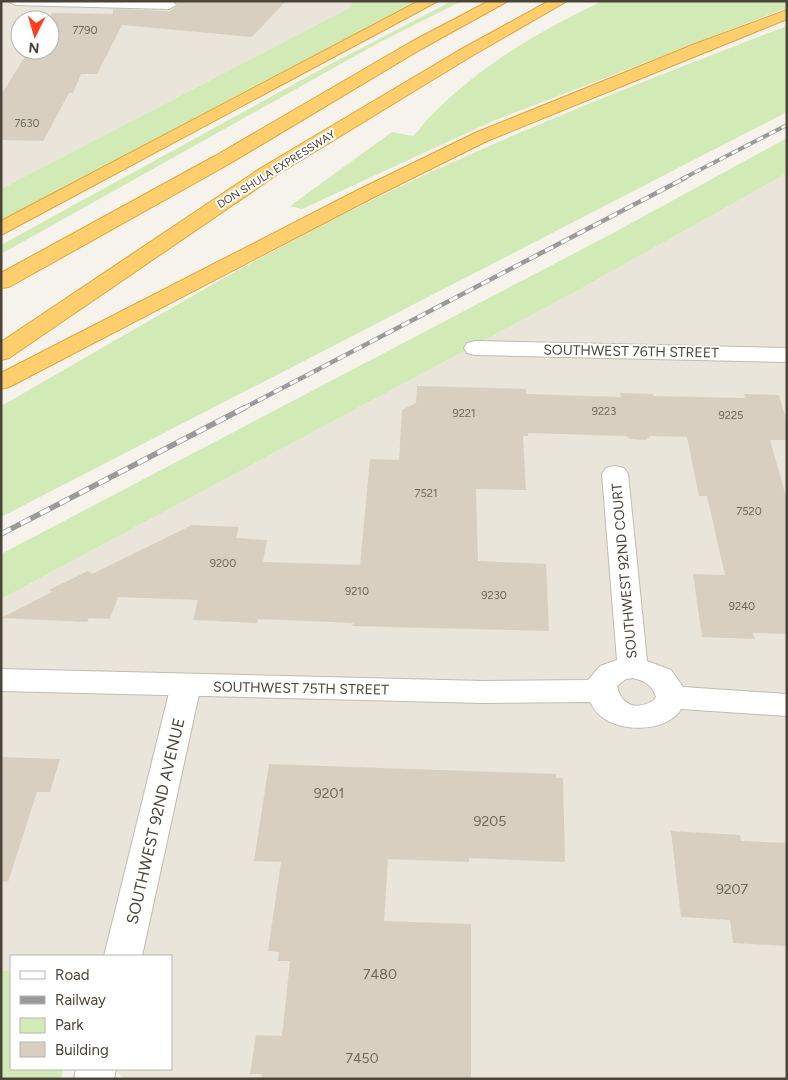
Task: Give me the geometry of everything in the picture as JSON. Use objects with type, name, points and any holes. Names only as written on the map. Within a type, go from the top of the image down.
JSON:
[{"type":"highway","points":[[1,229],[432,1]]},
{"type":"highway","points":[[1,282],[222,160],[417,45],[501,1]]},
{"type":"highway","name":"DON SHULA EXPRESSWAY","points":[[1,353],[268,172],[464,54],[560,1]]},
{"type":"highway","points":[[1,382],[356,199],[481,137],[787,14]]},
{"type":"street","points":[[11,3],[169,5]]},
{"type":"street","name":"SOUTHWEST 76TH STREET","points":[[475,348],[787,355]]},
{"type":"street","name":"SOUTHWEST 92ND COURT","points":[[615,474],[633,668]]},
{"type":"street","points":[[633,668],[645,670],[660,677],[670,689],[672,697],[669,705],[662,712],[651,716],[628,716],[609,706],[601,692],[601,684],[613,672],[633,668]]},
{"type":"street","name":"SOUTHWEST 75TH STREET","points":[[1,680],[483,692],[601,692]]},
{"type":"street","name":"SOUTHWEST 92ND AVENUE","points":[[123,955],[186,685]]},
{"type":"street","points":[[672,697],[787,705]]},
{"type":"shaded area","points":[[1,1],[352,1],[351,7],[1,189]]},
{"type":"shaded area","points":[[787,173],[787,1079],[123,1079],[116,1070],[172,1070],[172,955],[10,955],[10,971],[1,970],[1,599],[582,288]]},
{"type":"green space","points":[[352,1],[418,1],[1,221],[1,189],[351,7]]},
{"type":"green space","points":[[452,1],[462,1],[380,42],[1,254],[1,245],[325,67]]},
{"type":"green space","points":[[602,1],[787,1],[787,8],[493,121],[302,209],[290,206],[392,132],[413,136],[429,118],[469,81],[511,51],[533,37]]},
{"type":"green space","points":[[787,26],[787,112],[1,517],[1,406],[225,277],[362,205],[519,133]]},
{"type":"green space","points":[[787,138],[787,173],[582,288],[1,599],[1,554],[615,232]]},
{"type":"green space","points":[[1,970],[10,971],[10,1070],[63,1070],[61,1079],[1,1079]]},
{"type":"building","points":[[175,1],[286,1],[252,37],[122,25],[97,74],[81,74],[73,93],[69,93],[43,141],[1,140],[1,95],[23,60],[60,60],[60,13],[113,14],[113,9],[169,11],[178,5]]},
{"type":"building","points":[[417,386],[526,389],[526,394],[621,397],[620,393],[653,394],[653,396],[745,398],[744,394],[779,395],[787,423],[787,440],[770,440],[787,500],[787,634],[753,633],[755,639],[702,637],[693,574],[725,575],[707,496],[699,496],[687,437],[650,436],[646,440],[630,439],[626,436],[528,433],[528,436],[523,436],[526,490],[476,489],[478,561],[546,564],[549,631],[352,626],[353,623],[258,619],[257,623],[193,620],[198,600],[118,597],[110,619],[89,618],[87,622],[1,618],[52,592],[49,590],[88,571],[92,574],[192,525],[239,527],[236,538],[267,540],[263,562],[360,565],[370,459],[399,460],[402,410],[416,403]]},
{"type":"building","points":[[1,757],[60,759],[50,792],[37,792],[8,882],[1,881]]},
{"type":"building","points":[[269,764],[556,774],[556,778],[563,778],[565,862],[469,858],[469,862],[388,859],[384,921],[471,924],[471,1079],[261,1079],[262,1074],[250,1074],[256,1035],[282,1036],[290,961],[278,961],[279,952],[268,951],[281,862],[254,861]]},
{"type":"building","points":[[671,831],[740,835],[741,841],[787,843],[787,946],[733,943],[730,920],[681,917]]},
{"type":"railway","points":[[682,179],[787,125]]},
{"type":"railway","points":[[242,409],[685,178]]},
{"type":"railway","points":[[1,534],[244,408]]}]
